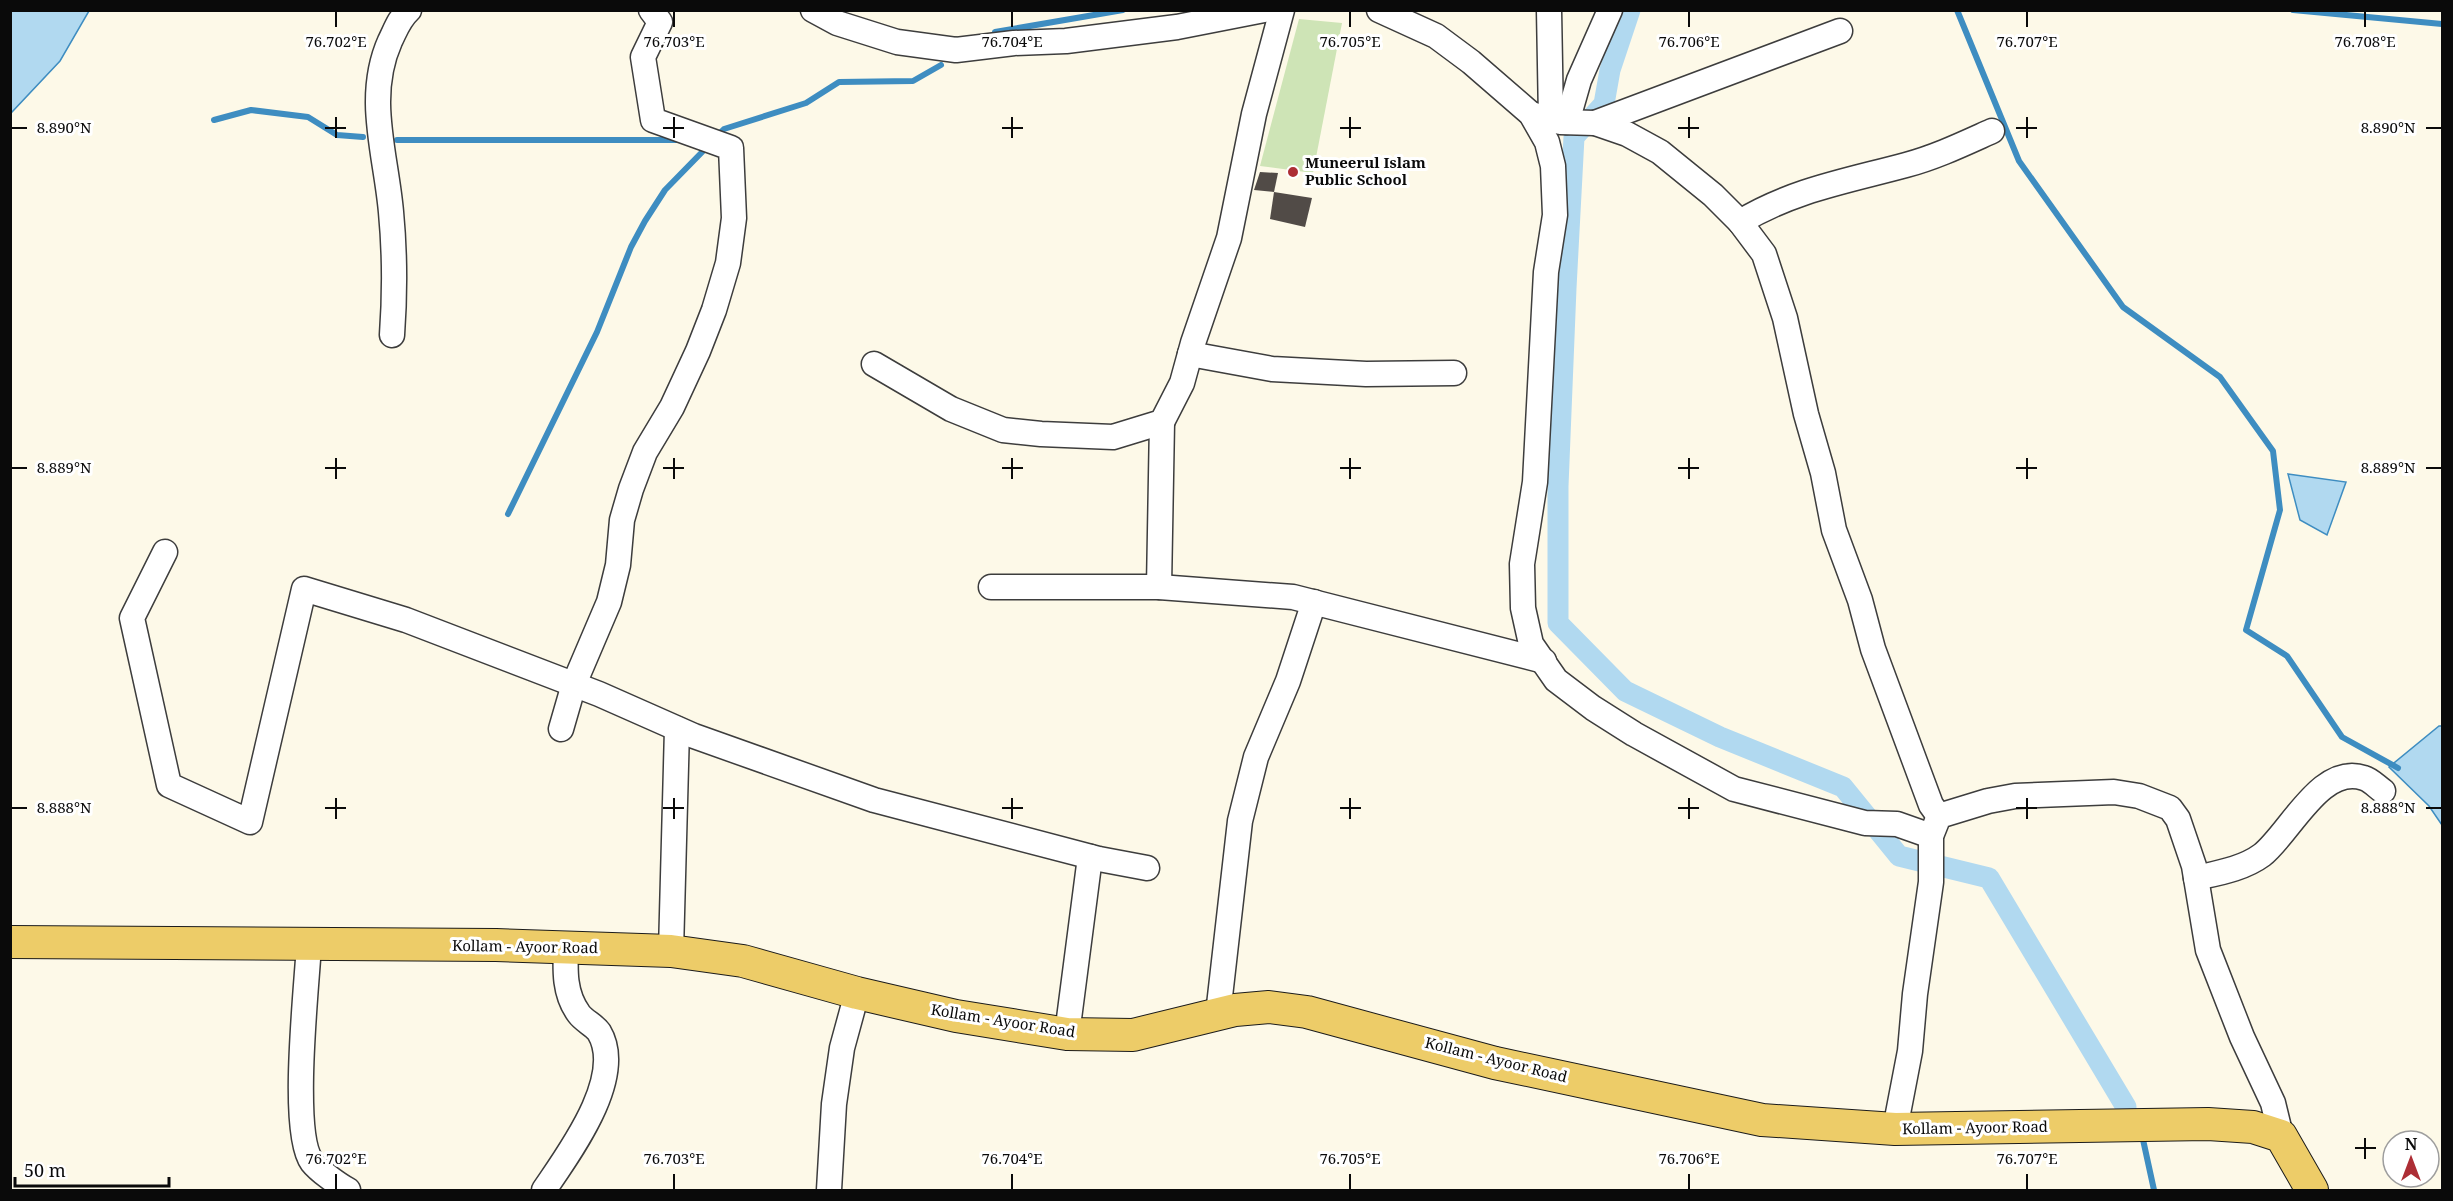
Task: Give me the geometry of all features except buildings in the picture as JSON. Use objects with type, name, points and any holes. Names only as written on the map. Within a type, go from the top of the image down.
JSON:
[{"type":"main road","name":"Kollam - Ayoor Road","points":[[10,942],[566,947],[671,951],[743,961],[857,993],[956,1016],[1067,1034],[1133,1035],[1235,1010],[1269,1007],[1307,1012],[1495,1063],[1762,1120],[1895,1129],[2208,1124],[2253,1127],[2281,1136]]},
{"type":"main road","points":[[2281,1136],[2312,1191]]},
{"type":"street","points":[[392,335],[396,283],[391,210],[378,122],[377,93],[385,53],[401,18],[409,10]]},
{"type":"street","points":[[561,729],[574,684],[609,602],[618,565],[622,520],[645,452],[672,407],[714,310],[728,263],[734,218],[732,148],[653,120],[643,57],[660,22],[651,10]]},
{"type":"street","points":[[813,10],[837,23],[897,42],[956,50],[1014,43],[1077,40],[1177,27],[1264,10]]},
{"type":"street","points":[[1159,587],[1162,422],[1182,383],[1229,238],[1254,114],[1282,10]]},
{"type":"street","points":[[1379,10],[1436,36],[1471,62],[1569,121],[1627,134],[1660,152],[1713,195],[1740,222],[1764,254],[1785,318],[1806,414],[1823,473],[1834,530],[1860,600],[1873,649],[1931,805],[1935,826],[1931,882],[1915,994],[1910,1051],[1895,1129]]},
{"type":"street","points":[[1549,10],[1569,121]]},
{"type":"street","points":[[1569,121],[1579,80],[1610,10]]},
{"type":"street","points":[[1840,31],[1569,121],[1547,141],[1553,166],[1556,215],[1546,272],[1535,482],[1522,564],[1523,608],[1532,644],[1556,680],[1593,708],[1634,734],[1734,789],[1874,823],[1935,826],[1988,801],[2015,796],[2114,792],[2139,796],[2170,808],[2178,819],[2196,878],[2208,950],[2242,1037],[2273,1103],[2281,1136]]},
{"type":"street","points":[[1740,222],[1785,199],[1840,180],[1906,165],[1946,152],[1992,131]]},
{"type":"street","points":[[1190,354],[1272,369],[1366,374],[1454,373]]},
{"type":"street","points":[[874,364],[951,409],[1004,430],[1113,437],[1162,422]]},
{"type":"street","points":[[165,552],[132,618],[169,785],[250,822],[304,589],[406,620],[574,684],[677,729],[874,800],[1090,857],[1146,868]]},
{"type":"street","points":[[991,587],[1159,587],[1293,597],[1544,661]]},
{"type":"street","points":[[1218,1014],[1240,821],[1256,758],[1288,681],[1314,602]]},
{"type":"street","points":[[671,951],[677,729]]},
{"type":"street","points":[[2196,878],[2231,870],[2262,855],[2319,790],[2333,780],[2350,776],[2365,778],[2383,791]]},
{"type":"street","points":[[1067,1034],[1090,857]]},
{"type":"street","points":[[309,944],[301,1083],[303,1137],[312,1162],[348,1191]]},
{"type":"street","points":[[544,1191],[567,1157],[594,1106],[606,1073],[607,1051],[598,1031],[579,1013],[567,988],[566,947]]},
{"type":"street","points":[[829,1191],[834,1104],[842,1048],[857,993]]},
{"type":"green space","points":[[1299,19],[1342,23],[1313,173],[1260,166]]},
{"type":"water","points":[[11,10],[89,11],[60,61],[11,113]]},
{"type":"water","points":[[2288,474],[2346,482],[2327,535],[2300,520]]},
{"type":"water","points":[[2439,726],[2442,726],[2442,825],[2429,806],[2389,767]]},
{"type":"waterway","points":[[995,32],[1123,10]]},
{"type":"waterway","points":[[1630,10],[1610,70],[1604,104],[1574,137],[1558,486],[1558,623],[1625,691],[1720,737],[1843,787],[1899,856],[1989,878],[2126,1107]]},
{"type":"waterway","points":[[1957,10],[2019,161],[2123,307],[2220,377],[2273,451],[2280,510],[2246,630],[2287,656],[2342,737],[2398,768]]},
{"type":"waterway","points":[[2293,10],[2442,24]]},
{"type":"waterway","points":[[717,136],[724,129],[806,103],[839,82],[913,81],[941,65]]},
{"type":"waterway","points":[[214,120],[251,110],[308,117],[337,135],[363,137]]},
{"type":"waterway","points":[[397,140],[679,140]]},
{"type":"waterway","points":[[508,514],[597,332],[631,247],[645,221],[665,190],[708,146]]},
{"type":"waterway","points":[[2142,1135],[2154,1190]]},
{"type":"place","name":"Muneerul Islam Public School","points":[[1293,172]]}]
